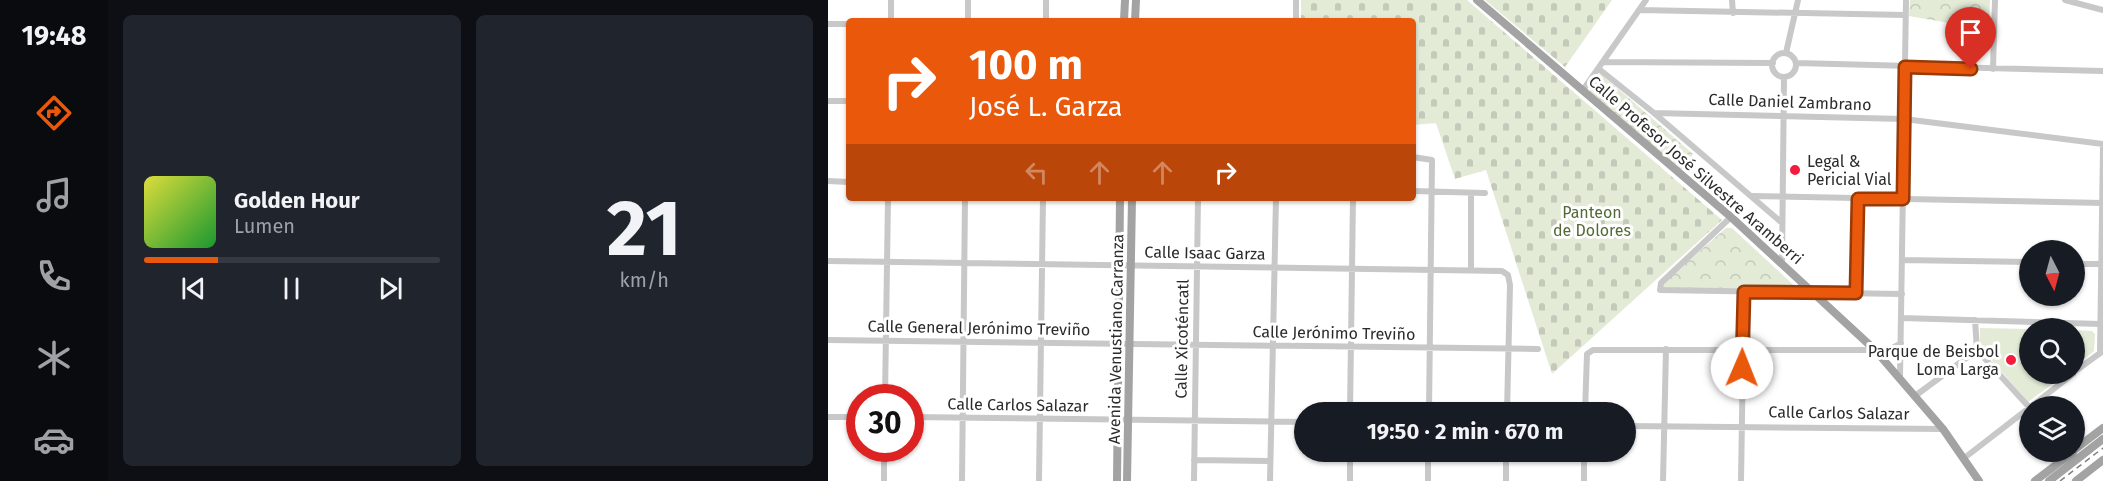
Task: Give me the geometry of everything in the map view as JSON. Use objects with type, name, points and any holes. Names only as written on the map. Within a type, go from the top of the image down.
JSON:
[{"type":"main road","points":[[1124,18],[1125,0]]},
{"type":"main road","points":[[1135,18],[1136,0]]},
{"type":"main road","name":"Calle Profesor José Silvestre Aramberri","points":[[1477,0],[1731,217],[1814,292],[1900,377],[1943,429],[1979,481]]},
{"type":"main road","name":"Avenida Venustiano Carranza","points":[[1117,481],[1120,201]]},
{"type":"main road","name":"Avenida Venustiano Carranza","points":[[1126,481],[1132,201]]},
{"type":"main road","points":[[2085,442],[2103,428]]},
{"type":"main road","points":[[2049,481],[2103,439]]},
{"type":"main road","points":[[2078,480],[2103,460]]},
{"type":"main road","points":[[2035,481],[2060,462]]},
{"type":"street","points":[[891,0],[891,18]]},
{"type":"street","points":[[968,0],[968,18]]},
{"type":"street","points":[[1046,0],[1046,18]]},
{"type":"street","points":[[1296,0],[1296,18]]},
{"type":"street","points":[[1583,90],[1646,0]]},
{"type":"street","points":[[1732,0],[1733,13]]},
{"type":"street","points":[[1786,53],[1798,0]]},
{"type":"street","points":[[1900,377],[1906,0]]},
{"type":"street","points":[[1993,69],[1995,0]]},
{"type":"street","points":[[2065,0],[2103,10]]},
{"type":"street","points":[[1639,9],[1733,13],[1905,15]]},
{"type":"street","points":[[828,24],[846,24]]},
{"type":"street","points":[[1786,53],[1792,55],[1797,63],[1794,72],[1784,77],[1777,74],[1773,63],[1776,56],[1786,53]]},
{"type":"street","points":[[1603,62],[1773,63]]},
{"type":"street","points":[[1797,63],[2103,71]]},
{"type":"street","points":[[1599,69],[1781,222]]},
{"type":"street","points":[[1782,262],[1784,77]]},
{"type":"street","points":[[828,101],[846,101]]},
{"type":"street","name":"Calle Daniel Zambrano","points":[[1654,113],[1904,119],[2103,145]]},
{"type":"street","points":[[2085,365],[2102,352],[2100,324],[2103,145]]},
{"type":"street","points":[[1416,157],[1432,160],[1429,402]]},
{"type":"street","points":[[828,181],[846,182]]},
{"type":"street","points":[[1416,191],[1485,193]]},
{"type":"street","points":[[1471,193],[1471,270]]},
{"type":"street","points":[[1752,196],[2102,203]]},
{"type":"street","points":[[1856,293],[1858,199]]},
{"type":"street","points":[[885,384],[888,201]]},
{"type":"street","points":[[962,481],[965,201]]},
{"type":"street","points":[[1038,481],[1043,201]]},
{"type":"street","name":"Calle Xicoténcatl","points":[[1194,481],[1198,201]]},
{"type":"street","points":[[1270,481],[1276,201]]},
{"type":"street","points":[[1350,402],[1353,201]]},
{"type":"street","points":[[1731,217],[1660,283],[1659,287],[1663,291],[1902,294]]},
{"type":"street","points":[[1902,260],[2019,262]]},
{"type":"street","name":"Calle Isaac Garza","points":[[828,261],[1502,271],[1508,275],[1508,349]]},
{"type":"street","points":[[2085,264],[2102,264]]},
{"type":"street","points":[[1741,481],[1744,292]]},
{"type":"street","points":[[1902,318],[2100,324]]},
{"type":"street","points":[[1975,320],[1977,350],[2019,396]]},
{"type":"street","name":"Calle General Jerónimo Treviño","points":[[828,340],[1129,344]]},
{"type":"street","points":[[1585,402],[1587,354],[1593,350],[1666,348],[1877,353],[1901,343]]},
{"type":"street","name":"Calle Jerónimo Treviño","points":[[1129,344],[1538,349]]},
{"type":"street","points":[[1663,481],[1666,348]]},
{"type":"street","points":[[1507,402],[1508,349]]},
{"type":"street","points":[[1915,396],[1977,350]]},
{"type":"street","points":[[2042,396],[2059,384]]},
{"type":"street","points":[[1963,459],[2019,413]]},
{"type":"street","points":[[828,417],[846,417]]},
{"type":"street","name":"Calle Carlos Salazar","points":[[924,417],[1294,422]]},
{"type":"street","name":"Calle Carlos Salazar","points":[[1636,426],[1742,425],[1943,429]]},
{"type":"street","points":[[1194,460],[1270,461]]},
{"type":"street","points":[[884,462],[884,481]]},
{"type":"street","points":[[1350,462],[1350,481]]},
{"type":"street","points":[[1428,462],[1428,481]]},
{"type":"street","points":[[1506,462],[1506,481]]},
{"type":"street","points":[[1584,462],[1584,481]]},
{"type":"green space","name":"Panteon de Dolores","points":[[1301,0],[1467,0],[1722,220],[1552,374],[1486,170],[1455,179],[1436,123],[1416,125],[1416,18],[1301,18]]},
{"type":"green space","points":[[1485,0],[1612,0],[1565,67]]},
{"type":"green space","points":[[1910,0],[1990,0],[1989,30],[1909,16]]},
{"type":"green space","points":[[1600,73],[1693,154],[1681,170],[1590,92],[1590,87]]},
{"type":"green space","points":[[1726,228],[1732,228],[1800,291],[1663,291],[1661,285]]},
{"type":"green space","name":"Parque de Beisbol Loma Larga","points":[[1980,328],[2019,329],[2019,384],[2052,384],[2036,396],[2023,396],[1980,347]]},
{"type":"green space","points":[[2085,331],[2092,331],[2095,334],[2094,351],[2085,359]]},
{"type":"railway","points":[[2060,481],[2103,448]]},
{"type":"place","name":"Legal & Pericial Vial","points":[[1795,170]]},
{"type":"place","name":"Parque de Beisbol Loma Larga","points":[[2011,360]]},
{"type":"route","points":[[1742,368],[1744,292],[1856,293],[1858,199],[1903,199],[1905,67],[1971,69]]}]
